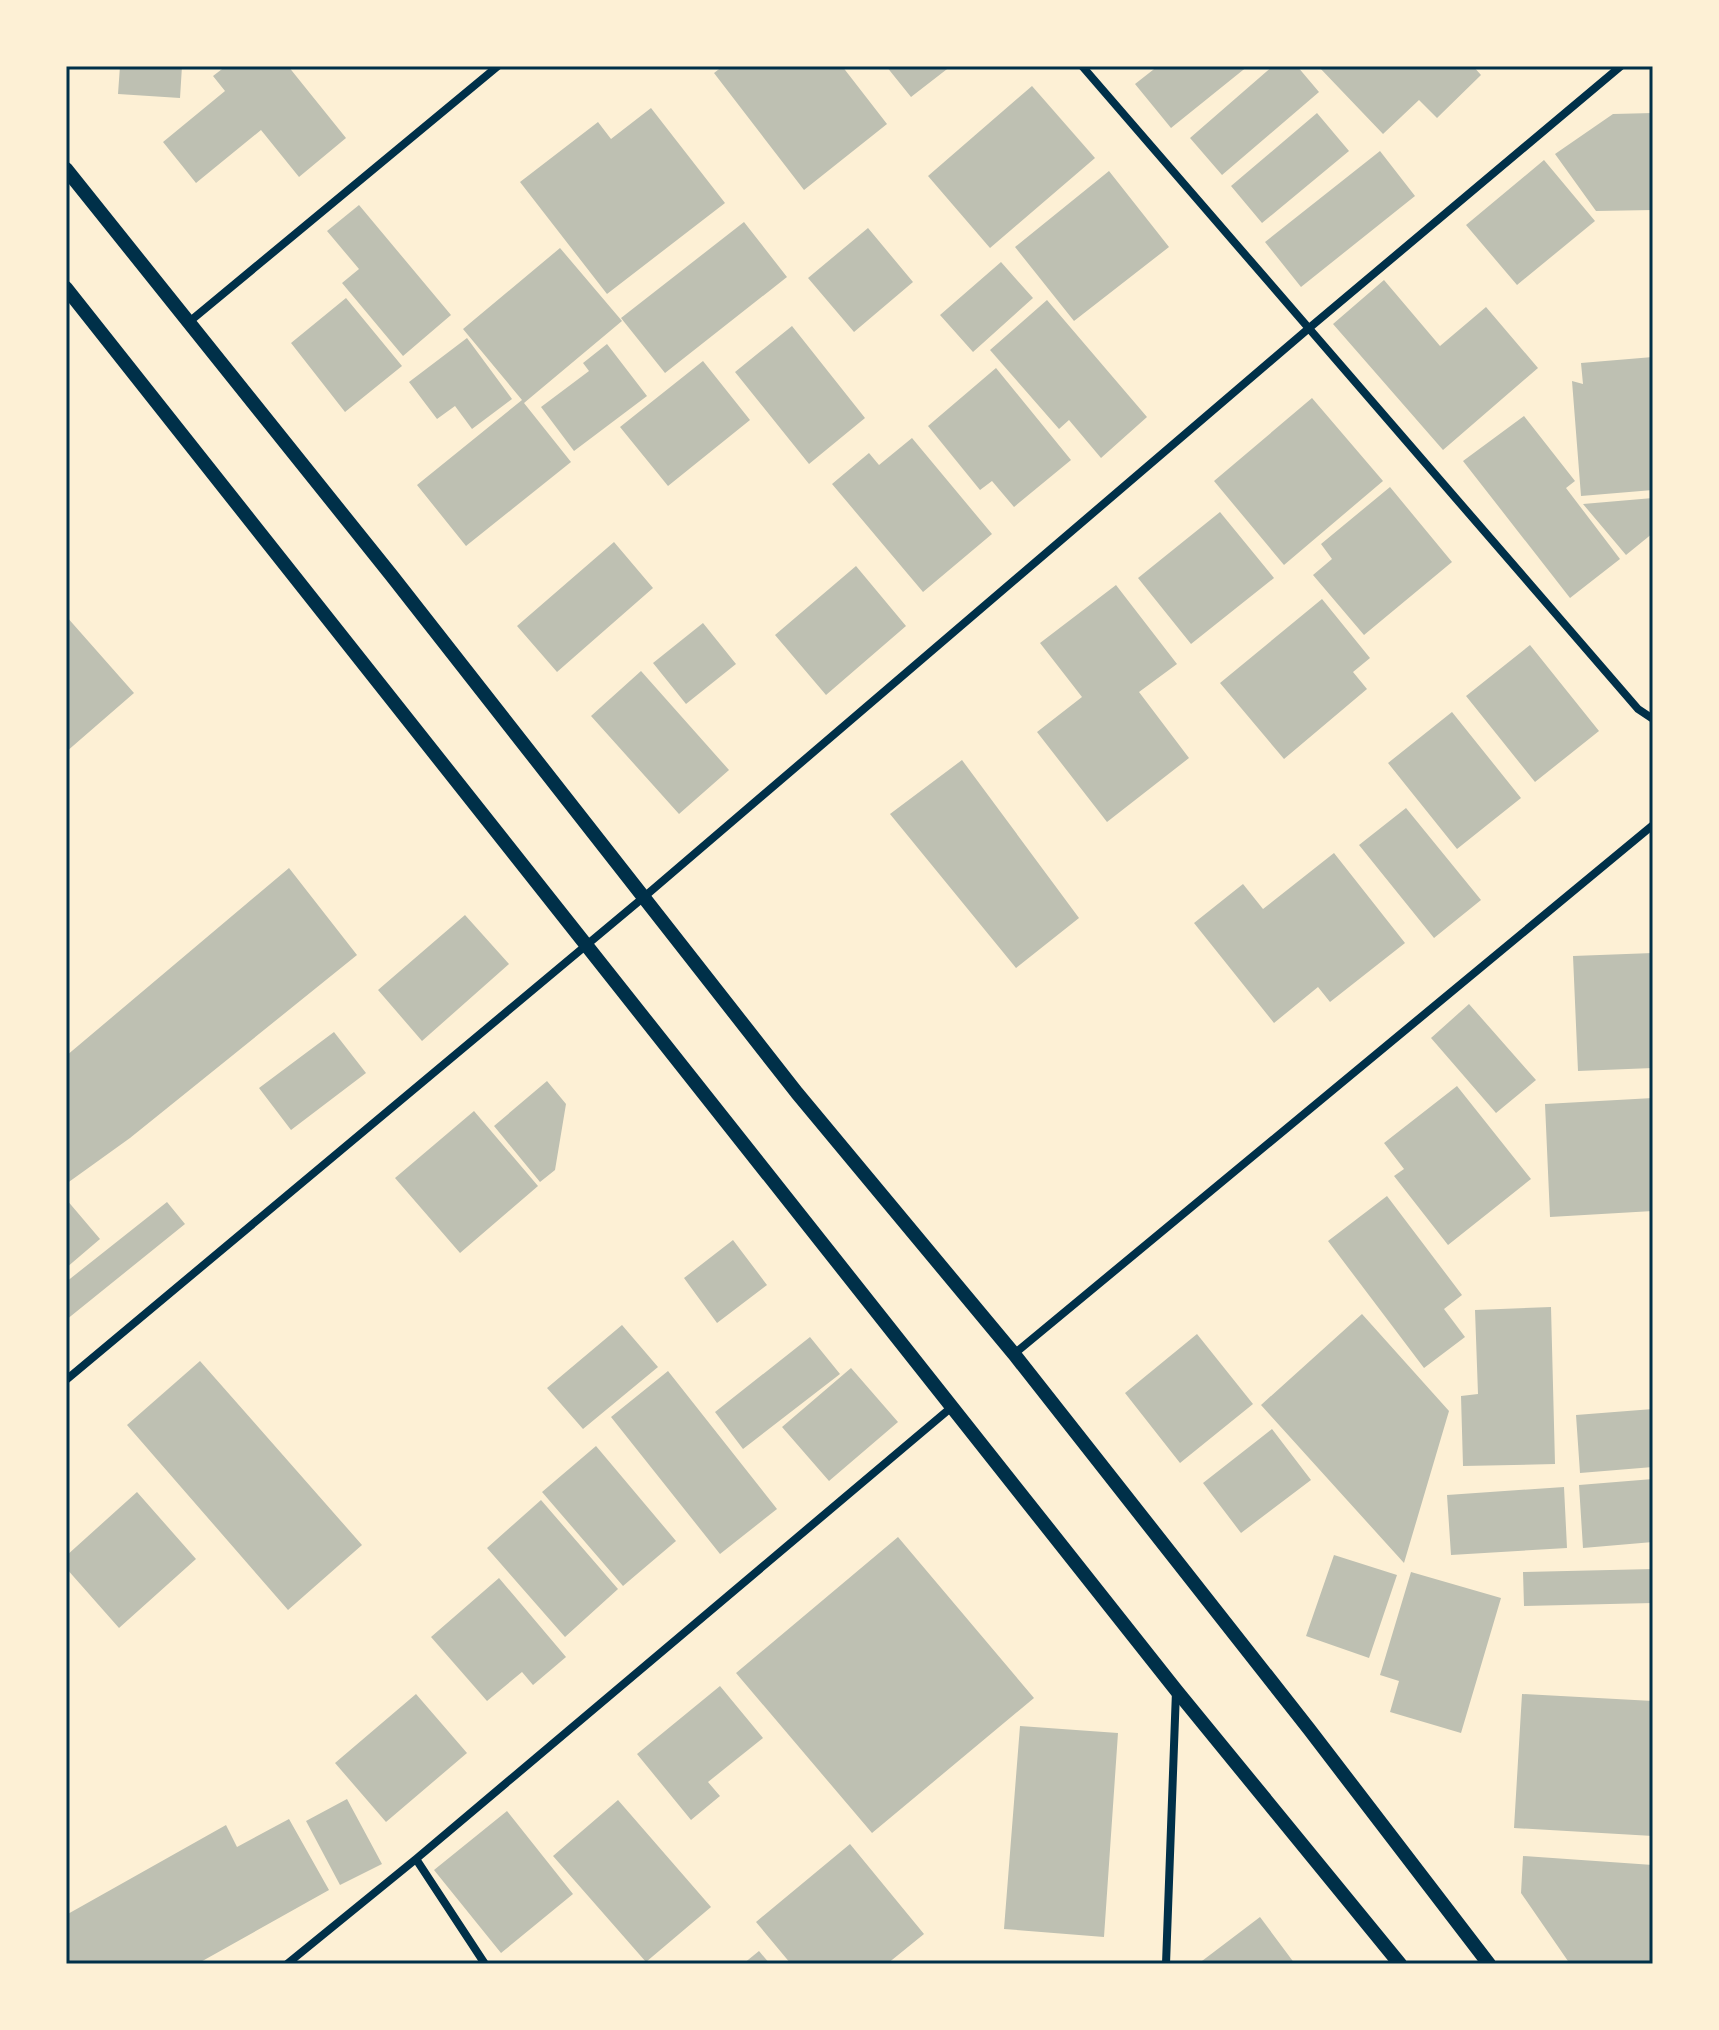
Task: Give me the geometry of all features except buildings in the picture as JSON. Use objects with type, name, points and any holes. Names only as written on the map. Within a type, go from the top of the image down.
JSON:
[{"type":"street","points":[[189,322],[498,66]]},
{"type":"street","points":[[1082,66],[1638,709],[1653,719]]},
{"type":"street","points":[[66,1380],[644,897],[1308,329],[1621,66]]},
{"type":"street","points":[[66,169],[797,1093],[1014,1354],[1299,1716],[1489,1964]]},
{"type":"street","points":[[66,288],[1176,1690],[1400,1964]]},
{"type":"street","points":[[1014,1354],[1653,825]]},
{"type":"street","points":[[287,1964],[954,1406]]},
{"type":"street","points":[[1166,1964],[1176,1690]]},
{"type":"street","points":[[416,1859],[485,1964]]}]
